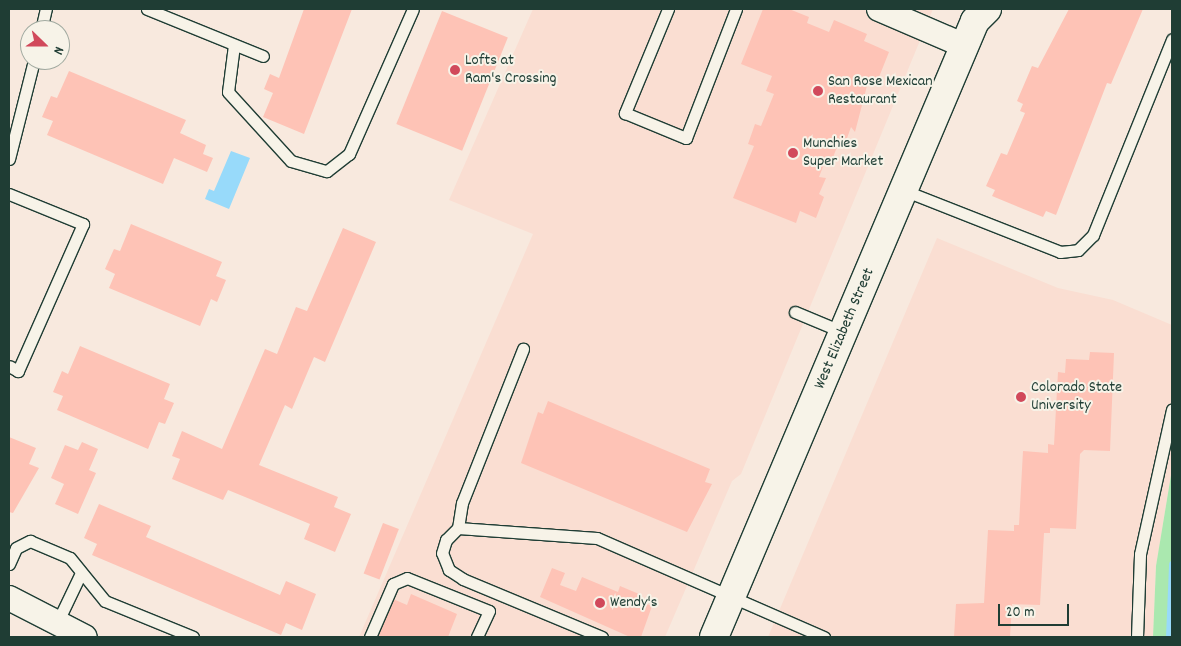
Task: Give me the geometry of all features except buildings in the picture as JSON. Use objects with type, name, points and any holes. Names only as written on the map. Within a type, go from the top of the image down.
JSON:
[{"type":"main road","name":"West Elizabeth Street","points":[[714,637],[979,13]]},
{"type":"street","points":[[879,9],[965,46]]},
{"type":"street","points":[[9,598],[85,637]]},
{"type":"lane","points":[[147,9],[263,56]]},
{"type":"lane","points":[[234,45],[228,92],[291,161],[328,170],[349,154],[413,9]]},
{"type":"lane","points":[[668,9],[625,114],[686,138],[734,9]]},
{"type":"lane","points":[[904,190],[1060,252],[1078,250],[1093,235],[1172,39]]},
{"type":"lane","points":[[9,159],[31,70]]},
{"type":"lane","points":[[9,194],[83,224],[18,371],[9,366]]},
{"type":"lane","points":[[795,312],[843,332]]},
{"type":"lane","points":[[523,349],[462,503],[458,528],[442,553],[449,570],[602,637]]},
{"type":"lane","points":[[1137,637],[1140,554],[1172,410]]},
{"type":"lane","points":[[458,528],[597,538],[730,598],[824,637]]},
{"type":"lane","points":[[9,564],[16,548],[30,541],[70,558],[105,601],[193,637]]},
{"type":"lane","points":[[57,623],[82,573]]},
{"type":"lane","points":[[370,637],[393,584],[407,578],[489,610],[477,637]]},
{"type":"shaded area","points":[[533,9],[933,9],[741,474],[732,481],[665,637],[359,637],[533,234],[449,200]]},
{"type":"shaded area","name":"Colorado State University","points":[[937,238],[1058,288],[1113,300],[1172,325],[1172,469],[1156,566],[1153,637],[768,637]]},
{"type":"green space","points":[[1172,469],[1172,637],[1153,637],[1156,566]]},
{"type":"water","points":[[231,151],[250,158],[229,209],[205,199],[209,189],[214,191]]},
{"type":"waterway","points":[[1169,637],[1172,564]]},
{"type":"place","name":"Lofts at Ram's Crossing","points":[[455,70]]},
{"type":"place","name":"San Rose Mexican Restaurant","points":[[818,91]]},
{"type":"place","name":"Munchies Super Market","points":[[793,153]]},
{"type":"place","name":"Colorado State University","points":[[1021,397]]},
{"type":"place","name":"Wendy's","points":[[600,603]]}]
